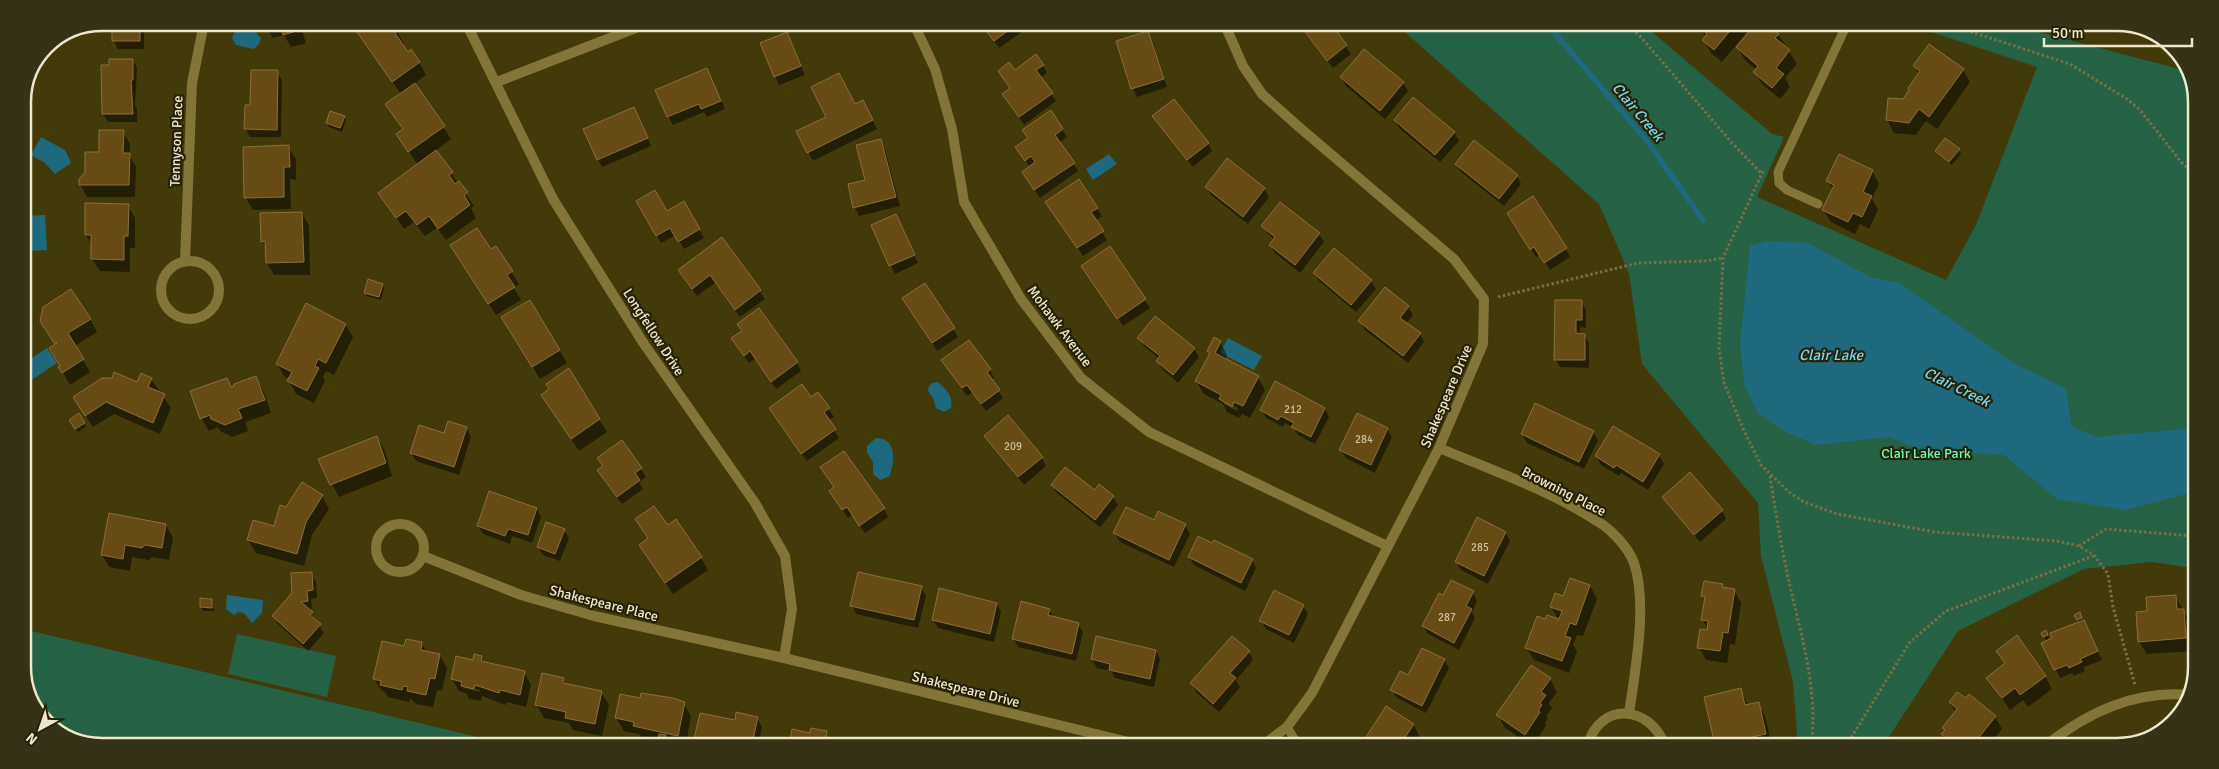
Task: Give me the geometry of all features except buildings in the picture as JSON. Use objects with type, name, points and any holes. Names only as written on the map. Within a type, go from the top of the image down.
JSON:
[{"type":"street","name":"Tennyson Place","points":[[185,261],[192,83],[202,31]]},
{"type":"street","name":"Longfellow Drive","points":[[470,31],[553,199],[644,344],[755,503],[785,556],[792,609],[784,658]]},
{"type":"street","points":[[497,82],[628,31]]},
{"type":"street","name":"Mohawk Avenue","points":[[917,31],[935,69],[952,129],[964,202],[1021,299],[1082,378],[1149,432],[1387,546]]},
{"type":"street","points":[[1228,31],[1243,66],[1262,94],[1299,128],[1454,259],[1484,300]]},
{"type":"street","points":[[185,261],[202,263],[211,269],[217,279],[218,298],[207,314],[197,318],[186,319],[176,316],[163,301],[162,281],[169,268],[185,261]]},
{"type":"street","name":"Shakespeare Drive","points":[[1273,738],[1288,727],[1312,693],[1439,448],[1483,344],[1484,300]]},
{"type":"street","name":"Browning Place","points":[[1439,448],[1568,505],[1598,522],[1621,542],[1634,562],[1639,599],[1637,661],[1629,714]]},
{"type":"street","points":[[396,525],[408,526],[420,536],[424,545],[423,556],[417,566],[407,572],[394,571],[381,563],[376,553],[376,545],[380,536],[387,528],[396,525]]},
{"type":"street","name":"Shakespeare Place","points":[[423,556],[521,595],[585,613],[784,658]]},
{"type":"street","name":"Shakespeare Drive","points":[[784,658],[1116,738]]},
{"type":"street","points":[[2055,738],[2069,727],[2094,714],[2139,697],[2168,693],[2182,694]]},
{"type":"street","points":[[1590,738],[1598,725],[1615,715],[1629,714],[1644,718],[1656,726],[1661,738]]},
{"type":"lane","points":[[1818,204],[1787,190],[1779,182],[1778,172],[1844,31]]},
{"type":"lane","points":[[1288,727],[1294,738]]},
{"type":"path","points":[[1633,31],[1762,174]]},
{"type":"path","points":[[1967,31],[2070,64],[2127,99],[2140,110],[2188,169]]},
{"type":"path","points":[[1484,300],[1638,263],[1707,261],[1723,258],[1719,348],[1724,382],[1745,434],[1761,465],[1770,475],[1804,502],[1837,514],[1935,532],[2057,541],[2079,546],[2094,556],[2108,574],[2113,607],[2139,697]]},
{"type":"path","points":[[1770,475],[1780,542],[1810,677],[1814,724],[1813,738]]},
{"type":"path","points":[[2079,546],[2106,529],[2188,536]]},
{"type":"path","points":[[1851,738],[1910,642],[1946,611],[2094,556]]},
{"type":"green space","name":"Clair Lake Park","points":[[1404,31],[1651,31],[1772,134],[1784,137],[1757,197],[1946,280],[1976,225],[2037,67],[1928,31],[2035,31],[2179,69],[2188,97],[2188,567],[2152,562],[2084,569],[1958,631],[1888,738],[1797,738],[1793,682],[1761,556],[1758,503],[1642,364],[1629,273],[1599,204]]},
{"type":"green space","points":[[31,631],[482,738],[102,738],[88,736],[65,727],[65,704],[42,704],[35,690],[31,672]]},
{"type":"green space","points":[[237,634],[336,656],[327,697],[228,674]]},
{"type":"water","points":[[235,31],[254,31],[261,38],[259,44],[254,49],[236,45],[232,38]]},
{"type":"water","points":[[41,137],[65,150],[71,163],[55,174],[45,163],[31,155]]},
{"type":"water","points":[[1109,154],[1117,164],[1093,180],[1086,169]]},
{"type":"water","points":[[45,215],[47,250],[31,251],[31,216]]},
{"type":"water","name":"Clair Lake","points":[[1768,241],[1808,243],[1870,277],[1899,283],[2015,364],[2066,389],[2072,427],[2097,437],[2188,429],[2188,494],[2124,510],[2057,499],[2004,455],[1919,449],[1889,437],[1816,445],[1786,432],[1758,413],[1745,387],[1740,344],[1750,246]]},
{"type":"water","points":[[1228,338],[1262,356],[1254,370],[1220,353]]},
{"type":"water","points":[[47,348],[57,363],[31,380],[31,359]]},
{"type":"water","points":[[938,382],[946,390],[952,404],[951,408],[944,412],[936,408],[933,398],[928,391],[932,383]]},
{"type":"water","points":[[876,438],[888,442],[893,452],[890,476],[880,480],[873,474],[873,462],[867,453],[867,446]]},
{"type":"water","points":[[227,595],[263,600],[262,613],[252,623],[244,613],[238,612],[234,615],[226,609]]},
{"type":"waterway","name":"Clair Creek","points":[[1553,31],[1647,141],[1703,220]]}]
